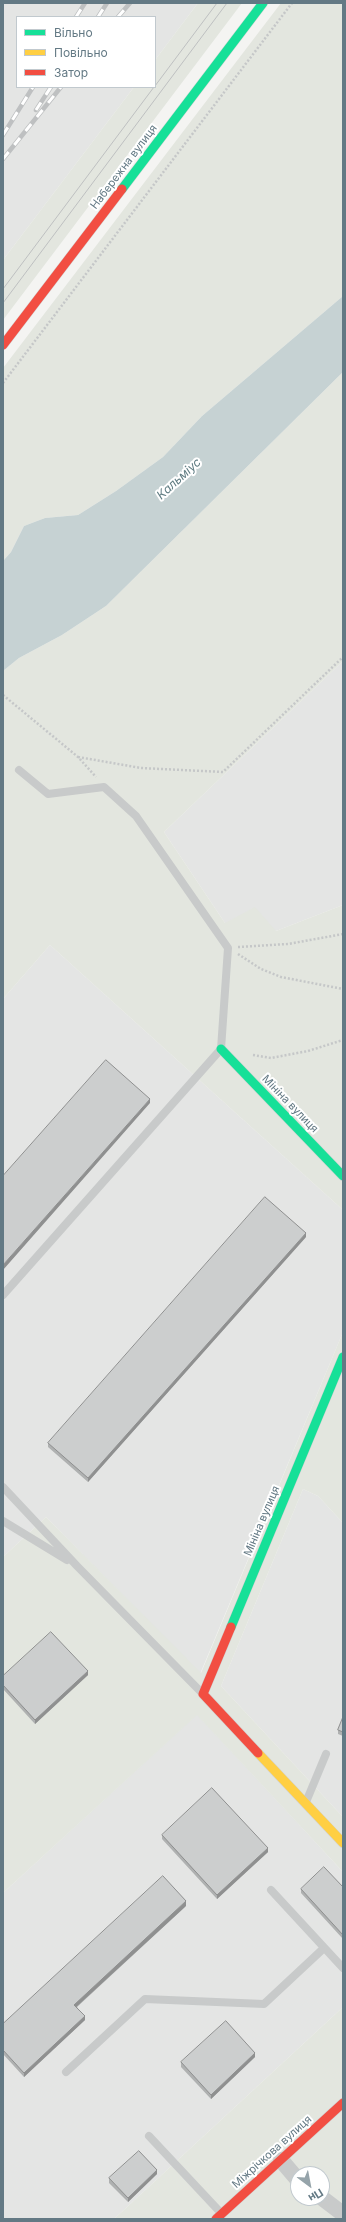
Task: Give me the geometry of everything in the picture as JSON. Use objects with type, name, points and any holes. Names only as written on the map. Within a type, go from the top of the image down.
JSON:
[{"type":"main road","name":"Набережна вулиця","points":[[3,345],[263,3]]},
{"type":"main road","name":"Мініна вулиця","points":[[221,1050],[343,1176]]},
{"type":"main road","name":"Мініна вулиця","points":[[203,1694],[343,1357]]},
{"type":"main road","points":[[203,1694],[343,1843]]},
{"type":"main road","name":"Міжрічкова вулиця","points":[[219,2216],[343,2103]]},
{"type":"street","points":[[281,2160],[290,2171]]},
{"type":"street","points":[[330,2204],[343,2214]]},
{"type":"lane","points":[[3,1295],[221,1050],[228,948],[136,816],[104,787],[48,794],[19,770]]},
{"type":"lane","points":[[3,1487],[77,1566],[203,1694]]},
{"type":"lane","points":[[3,1521],[77,1566]]},
{"type":"lane","points":[[305,1804],[326,1754]]},
{"type":"lane","points":[[271,1890],[343,1968]]},
{"type":"lane","points":[[66,2072],[144,2000],[264,2004],[324,1948]]},
{"type":"lane","points":[[149,2136],[219,2216]]},
{"type":"path","points":[[3,383],[292,3]]},
{"type":"path","points":[[78,757],[141,768],[223,772],[343,657]]},
{"type":"path","points":[[3,695],[78,757],[104,787]]},
{"type":"path","points":[[228,948],[288,944],[343,934]]},
{"type":"path","points":[[228,948],[261,969],[281,977],[343,989]]},
{"type":"path","points":[[250,1054],[272,1058],[308,1051],[343,1040]]},
{"type":"shaded area","points":[[3,3],[198,3],[156,59],[156,16],[16,16],[16,88],[133,88],[3,260]]},
{"type":"shaded area","points":[[198,3],[242,3],[3,320],[3,260],[133,88],[156,88],[156,59]]},
{"type":"shaded area","points":[[281,3],[343,3],[343,296],[202,416],[163,457],[116,491],[78,515],[45,518],[24,526],[11,552],[3,561],[3,368]]},
{"type":"shaded area","points":[[343,372],[343,661],[164,832],[225,923],[255,907],[276,931],[343,905],[343,1210],[50,945],[3,999],[3,671],[19,658],[62,635],[106,606]]},
{"type":"shaded area","points":[[343,661],[343,905],[276,931],[225,923],[164,832]]},
{"type":"shaded area","points":[[50,945],[343,1210],[343,1332],[200,1674],[46,1517],[3,1557],[3,999]]},
{"type":"shaded area","points":[[343,1332],[343,1523],[318,1496],[303,1489],[221,1686],[343,1817],[343,1872],[197,1715],[3,1893],[3,1557],[46,1517],[201,1673]]},
{"type":"shaded area","points":[[303,1489],[318,1496],[343,1523],[343,1817],[221,1686]]},
{"type":"shaded area","points":[[197,1714],[343,1872],[343,2007],[114,2219],[3,2219],[3,1893]]},
{"type":"shaded area","points":[[343,2007],[343,2219],[114,2219]]},
{"type":"water","name":"Кальміус","points":[[343,296],[343,372],[106,606],[62,635],[19,658],[3,671],[3,561],[11,552],[24,526],[45,518],[78,515],[116,491],[163,457],[202,416]]},
{"type":"building","points":[[106,1060],[150,1099],[3,1265],[3,1176]]},
{"type":"building","points":[[265,1197],[306,1233],[88,1478],[48,1443]]},
{"type":"building","points":[[51,1632],[88,1671],[35,1720],[3,1685],[3,1676]]},
{"type":"building","points":[[343,1717],[343,1732],[338,1730]]},
{"type":"building","points":[[212,1788],[268,1848],[217,1895],[162,1835]]},
{"type":"building","points":[[324,1867],[343,1887],[343,1935],[301,1889]]},
{"type":"building","points":[[163,1876],[186,1901],[74,2005],[85,2016],[24,2073],[3,2050],[3,2024]]},
{"type":"building","points":[[226,2021],[255,2053],[211,2095],[181,2062]]},
{"type":"building","points":[[139,2151],[157,2170],[128,2198],[109,2178]]},
{"type":"tram line","points":[[156,85],[217,3]]},
{"type":"tram line","points":[[3,303],[227,3]]},
{"type":"tram line","points":[[3,289],[153,88]]},
{"type":"railway","points":[[77,16],[85,3]]},
{"type":"railway","points":[[99,16],[107,3]]},
{"type":"railway","points":[[119,16],[130,3]]},
{"type":"railway","points":[[3,135],[32,88]]},
{"type":"railway","points":[[36,110],[50,88]]},
{"type":"railway","points":[[3,159],[60,88]]},
{"type":"traffic: fast","points":[[122,189],[263,3]]},
{"type":"traffic: fast","points":[[221,1049],[343,1176]]},
{"type":"traffic: fast","points":[[231,1627],[343,1357]]},
{"type":"traffic: slow","points":[[258,1753],[343,1843]]},
{"type":"traffic: jam","points":[[3,345],[122,189]]},
{"type":"traffic: jam","points":[[231,1627],[203,1694],[258,1753]]},
{"type":"traffic: jam","points":[[216,2219],[343,2103]]}]
